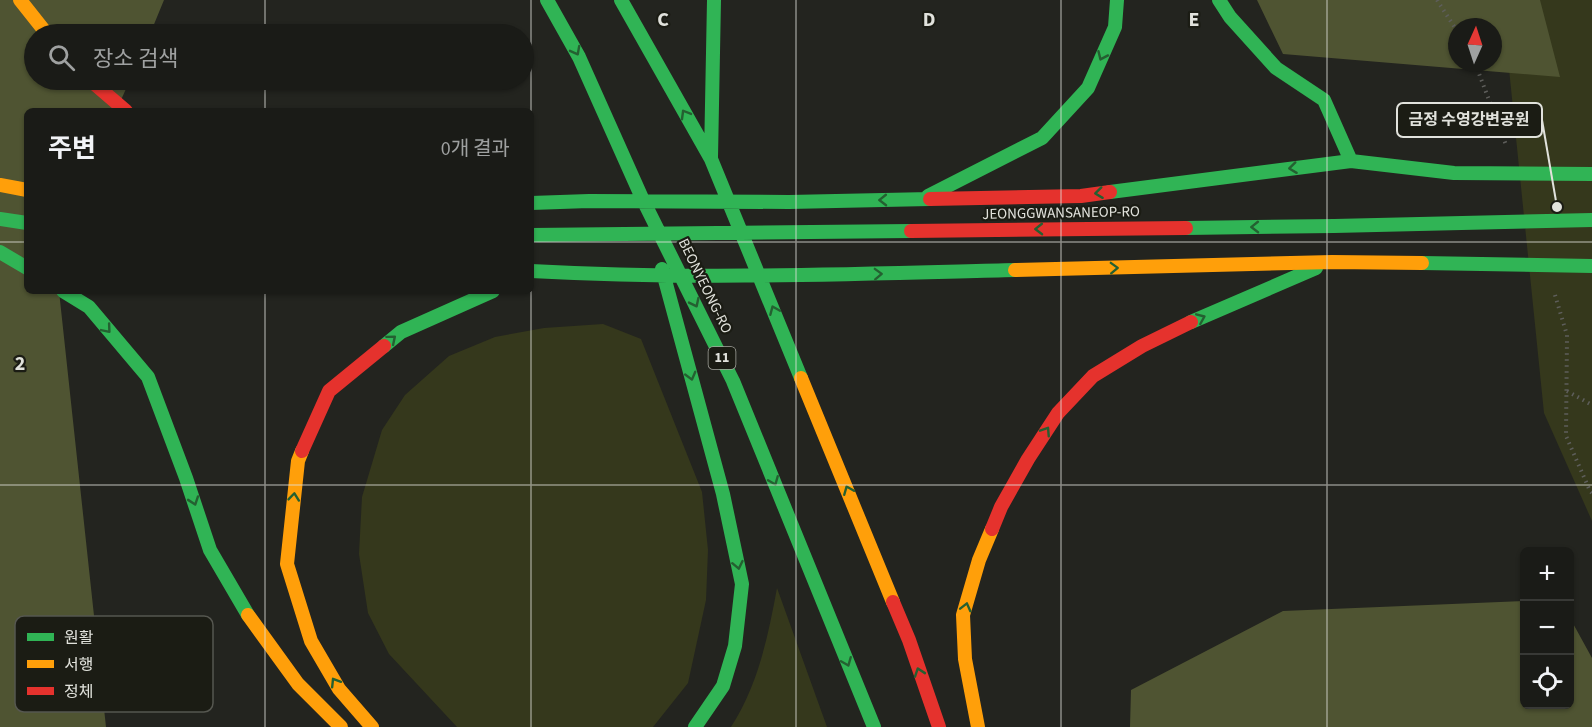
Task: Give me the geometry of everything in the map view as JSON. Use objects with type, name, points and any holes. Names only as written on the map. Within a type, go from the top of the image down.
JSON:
[{"type":"highway","points":[[20,0],[38,24]]},
{"type":"highway","name":"BEONYEONG-RO","points":[[547,0],[579,57],[642,198],[733,381],[874,727]]},
{"type":"highway","points":[[621,0],[711,159],[909,640],[939,727]]},
{"type":"highway","points":[[711,159],[714,0]]},
{"type":"highway","points":[[921,199],[1042,138],[1088,88],[1115,27],[1117,0]]},
{"type":"highway","points":[[1219,0],[1230,17],[1276,68],[1324,100],[1351,161]]},
{"type":"highway","points":[[102,90],[123,108]]},
{"type":"highway","points":[[534,203],[789,202],[1081,196],[1351,161],[1454,173],[1592,174]]},
{"type":"highway","points":[[0,185],[24,189]]},
{"type":"highway","points":[[642,198],[723,494],[742,584],[735,646],[723,686],[694,727]]},
{"type":"highway","points":[[0,219],[24,223]]},
{"type":"highway","name":"JEONGGWANSANEOP-RO","points":[[534,235],[1334,226],[1592,220]]},
{"type":"highway","points":[[0,252],[24,266]]},
{"type":"highway","points":[[978,727],[965,659],[963,615],[979,560],[1001,507],[1028,459],[1058,413],[1093,376],[1142,346],[1191,322],[1332,262]]},
{"type":"highway","points":[[534,273],[819,275],[1332,262],[1592,266]]},
{"type":"highway","points":[[68,294],[89,307],[148,377],[210,550],[248,615],[298,684],[341,727]]},
{"type":"highway","points":[[372,727],[339,689],[311,641],[287,564],[298,461],[329,391],[401,332],[486,294]]},
{"type":"path","points":[[1437,0],[1449,18]]},
{"type":"path","points":[[1567,391],[1592,405]]},
{"type":"green space","points":[[0,0],[164,0],[154,24],[24,24],[24,90],[125,90],[117,108],[24,108],[24,294],[59,294],[94,616],[15,616],[15,712],[104,712],[106,727],[0,727]]},
{"type":"green space","points":[[1257,0],[1540,0],[1560,77],[1500,72],[1502,72],[1502,18],[1448,18],[1448,68],[1283,54]]},
{"type":"green space","points":[[1502,0],[1592,0],[1592,521],[1544,413]]},
{"type":"green space","points":[[603,324],[641,339],[702,492],[708,550],[706,600],[688,683],[653,727],[457,727],[389,654],[368,613],[359,554],[362,497],[382,430],[405,395],[449,356],[495,337],[544,328]]},
{"type":"green space","points":[[777,588],[827,727],[731,727],[748,694],[761,660]]},
{"type":"green space","points":[[1520,601],[1520,709],[1574,709],[1574,625],[1592,658],[1592,727],[1130,727],[1131,690],[1283,611]]},
{"type":"traffic: fast","points":[[547,0],[579,57],[642,198],[733,381],[874,727]]},
{"type":"traffic: fast","points":[[621,0],[711,159],[801,378]]},
{"type":"traffic: fast","points":[[711,157],[714,0]]},
{"type":"traffic: fast","points":[[928,196],[1042,138],[1088,88],[1115,27],[1117,0]]},
{"type":"traffic: fast","points":[[1219,0],[1230,17],[1276,68],[1324,100],[1351,161]]},
{"type":"traffic: fast","points":[[1110,192],[1351,161],[1454,173],[1592,174]]},
{"type":"traffic: fast","points":[[534,203],[930,199]]},
{"type":"traffic: fast","points":[[0,219],[24,223]]},
{"type":"traffic: fast","points":[[1186,228],[1592,220]]},
{"type":"traffic: fast","points":[[534,235],[911,231]]},
{"type":"traffic: fast","points":[[0,252],[24,266]]},
{"type":"traffic: fast","points":[[1422,263],[1592,266]]},
{"type":"traffic: fast","points":[[1191,322],[1316,268]]},
{"type":"traffic: fast","points":[[662,269],[723,494],[742,584],[735,646],[723,686],[695,727]]},
{"type":"traffic: fast","points":[[534,271],[712,276],[1015,270]]},
{"type":"traffic: fast","points":[[68,294],[89,307],[148,377],[210,550],[248,615]]},
{"type":"traffic: fast","points":[[384,346],[401,332],[486,294]]},
{"type":"traffic: slow","points":[[20,0],[39,24]]},
{"type":"traffic: slow","points":[[0,185],[24,189]]},
{"type":"traffic: slow","points":[[1015,270],[1332,262],[1422,263]]},
{"type":"traffic: slow","points":[[801,378],[893,602]]},
{"type":"traffic: slow","points":[[302,451],[298,461],[287,564],[311,641],[339,689],[372,727]]},
{"type":"traffic: slow","points":[[978,727],[965,659],[963,615],[979,560],[992,529]]},
{"type":"traffic: slow","points":[[248,615],[298,684],[341,727]]},
{"type":"traffic: jam","points":[[102,90],[123,108]]},
{"type":"traffic: jam","points":[[930,199],[1081,196],[1110,192]]},
{"type":"traffic: jam","points":[[911,231],[1186,228]]},
{"type":"traffic: jam","points":[[992,529],[1001,507],[1028,459],[1058,413],[1093,376],[1142,346],[1191,322]]},
{"type":"traffic: jam","points":[[302,451],[329,391],[384,346]]},
{"type":"traffic: jam","points":[[893,602],[909,640],[939,727]]},
{"type":"place","name":"금정 수영강변공원","points":[[1557,207]]}]
